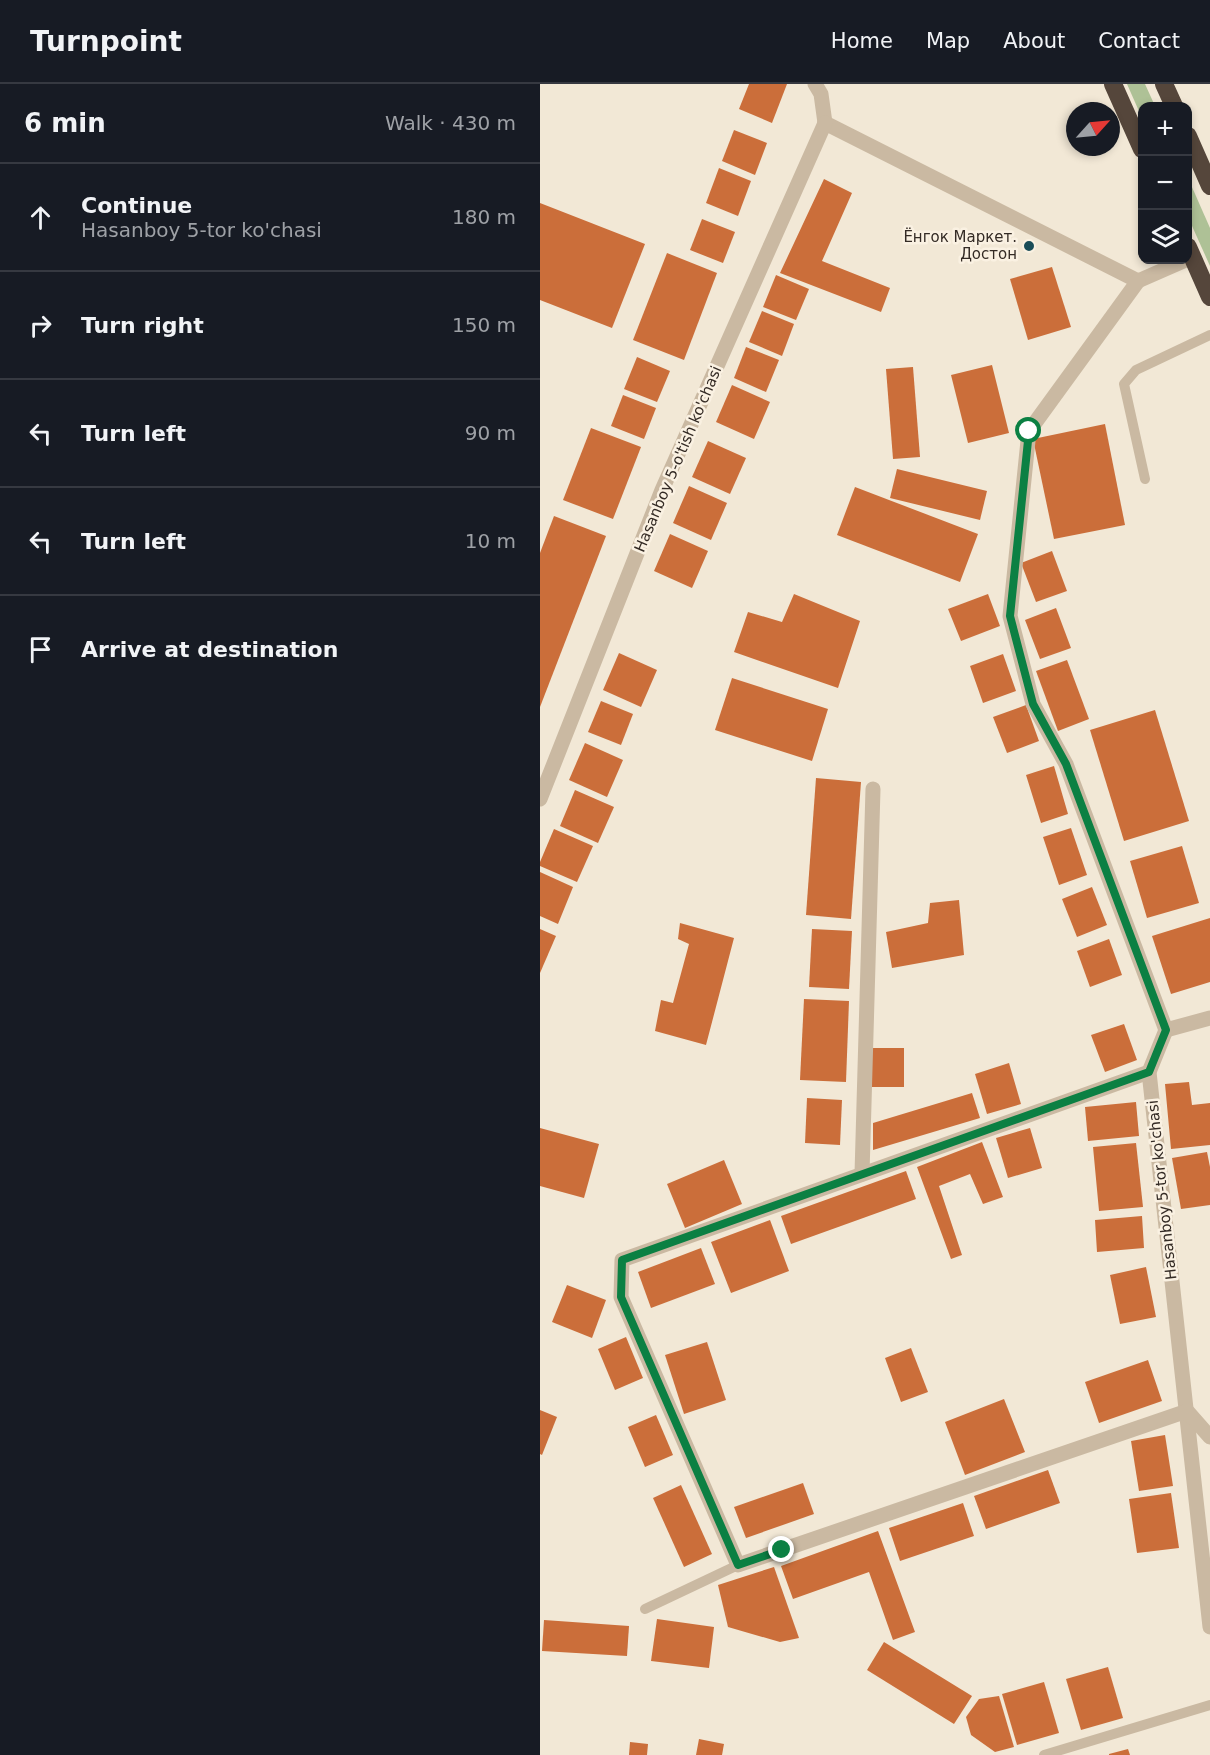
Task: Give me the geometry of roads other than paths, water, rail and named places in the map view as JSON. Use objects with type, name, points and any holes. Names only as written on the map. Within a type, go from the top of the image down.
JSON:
[{"type":"highway","points":[[1113,84],[1138,138]]},
{"type":"highway","points":[[1164,84],[1172,102]]},
{"type":"highway","points":[[1192,145],[1210,186]]},
{"type":"highway","points":[[1192,263],[1210,297]]},
{"type":"street","points":[[815,84],[821,94],[825,123],[1138,281]]},
{"type":"street","name":"Hasanboy 5-o'tish ko'chasi","points":[[540,799],[662,490],[825,123]]},
{"type":"street","points":[[1172,264],[1138,281],[1029,431],[1010,616],[1033,704],[1066,764],[1166,1030],[1210,1017]]},
{"type":"street","points":[[862,1174],[873,789]]},
{"type":"street","name":"Hasanboy 5-tor ko'chasi","points":[[1166,1030],[1149,1072],[1186,1411],[1206,1545],[1210,1627]]},
{"type":"street","points":[[1149,1072],[622,1260],[621,1297],[738,1565],[1186,1411],[1210,1437]]},
{"type":"lane","points":[[1145,479],[1124,384],[1136,370],[1210,334]]},
{"type":"lane","points":[[645,1609],[738,1565]]},
{"type":"lane","points":[[1044,1755],[1210,1705]]},
{"type":"place","name":"Ёнгок Маркет. Достон","points":[[1029,246]]}]
